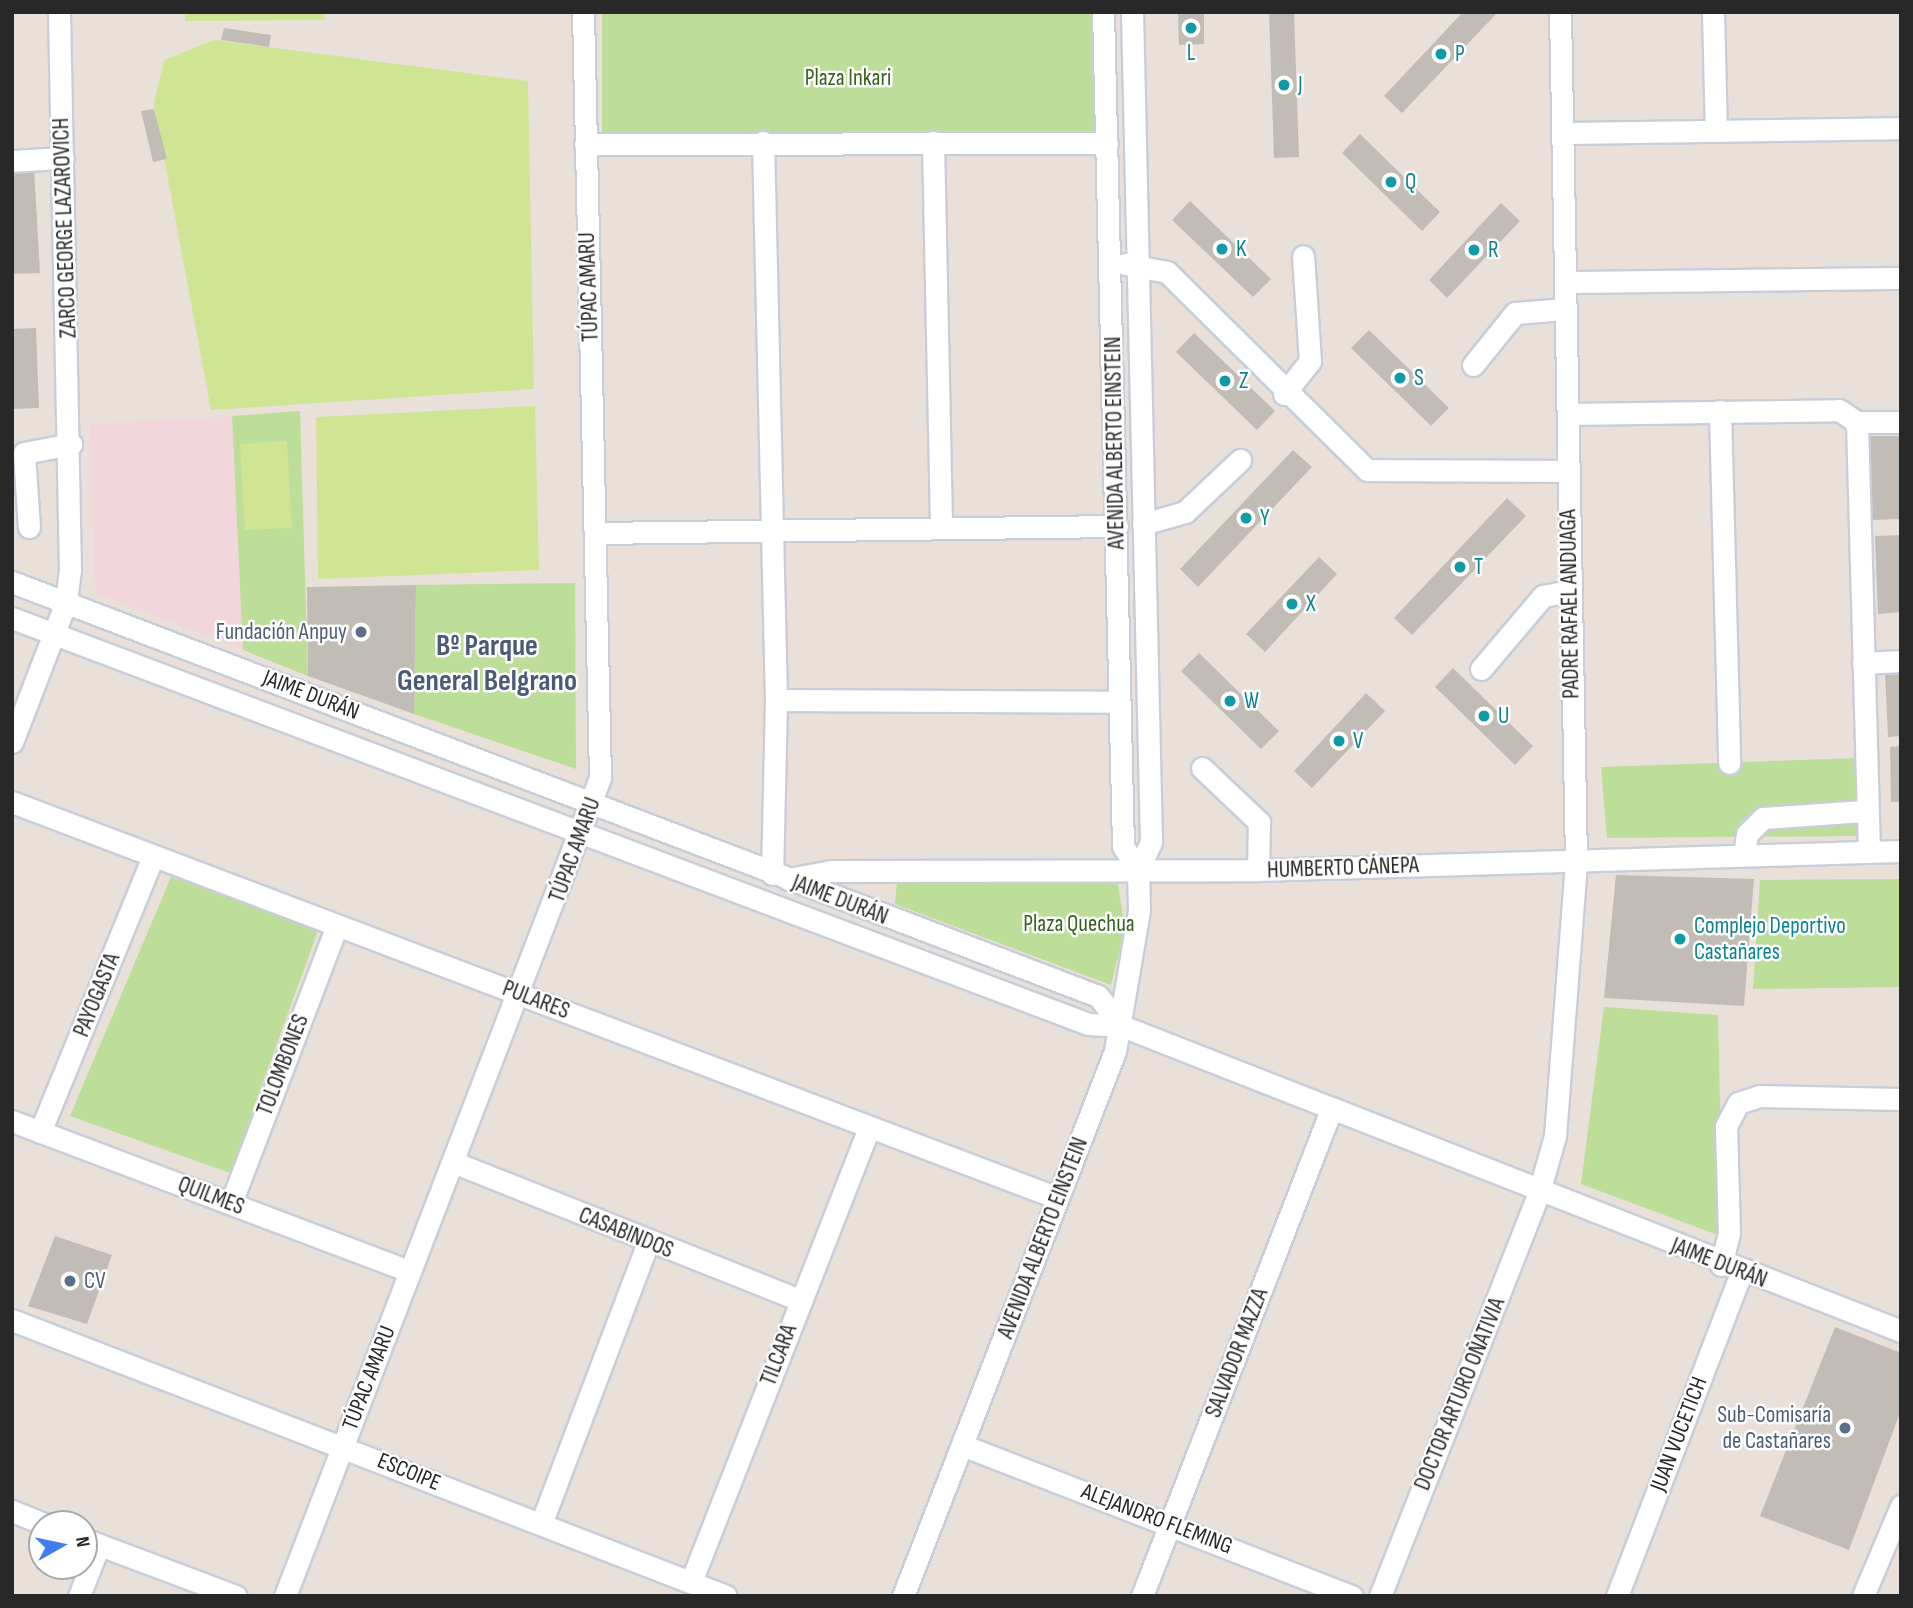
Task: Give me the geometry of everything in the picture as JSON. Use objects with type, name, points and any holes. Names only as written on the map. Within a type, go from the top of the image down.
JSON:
[{"type":"street","name":"ZARCO GEORGE LAZAROVICH","points":[[54,632],[66,602],[71,444],[59,12]]},
{"type":"street","name":"TÚPAC AMARU","points":[[285,1596],[594,803],[602,758],[583,12]]},
{"type":"street","name":"AVENIDA ALBERTO EINSTEIN","points":[[1103,12],[1117,526],[1118,702],[1124,846],[1138,870]]},
{"type":"street","name":"AVENIDA ALBERTO EINSTEIN","points":[[903,1596],[1122,1026],[1138,870],[1151,842],[1132,12]]},
{"type":"street","name":"PADRE RAFAEL ANDUAGA","points":[[1539,1192],[1555,1136],[1576,860],[1560,12]]},
{"type":"street","points":[[1713,12],[1716,131]]},
{"type":"street","points":[[1562,133],[1901,128]]},
{"type":"street","points":[[763,142],[774,528],[779,877]]},
{"type":"street","points":[[933,142],[941,525]]},
{"type":"street","points":[[585,144],[1107,143]]},
{"type":"street","points":[[12,160],[63,159]]},
{"type":"street","points":[[1284,394],[1310,361],[1303,256]]},
{"type":"street","points":[[1111,263],[1137,264],[1167,272],[1284,394],[1367,470],[1568,471]]},
{"type":"street","points":[[1564,282],[1901,278]]},
{"type":"street","points":[[1473,365],[1515,313],[1565,309]]},
{"type":"street","points":[[1568,414],[1839,410],[1857,422],[1901,422]]},
{"type":"street","points":[[1720,411],[1729,763]]},
{"type":"street","points":[[1857,422],[1864,811],[1869,852]]},
{"type":"street","points":[[29,527],[24,453],[71,444]]},
{"type":"street","points":[[1143,524],[1185,512],[1240,460]]},
{"type":"street","points":[[596,533],[941,525],[1117,526]]},
{"type":"street","name":"JAIME DURÁN","points":[[12,582],[594,803],[779,877],[1098,996],[1122,1026]]},
{"type":"street","points":[[1481,669],[1542,596],[1569,591]]},
{"type":"street","points":[[12,618],[54,632],[12,742]]},
{"type":"street","name":"JAIME DURÁN","points":[[54,632],[584,830],[1088,1024],[1122,1026],[1731,1269],[1901,1331]]},
{"type":"street","points":[[1863,663],[1901,662]]},
{"type":"street","points":[[776,699],[1118,702]]},
{"type":"street","points":[[1202,768],[1259,822],[1258,870]]},
{"type":"street","name":"PULARES","points":[[12,802],[336,928],[520,993],[1058,1198]]},
{"type":"street","points":[[1744,855],[1747,834],[1763,818],[1864,811]]},
{"type":"street","name":"HUMBERTO CÁNEPA","points":[[779,877],[831,872],[1258,870],[1901,851]]},
{"type":"street","name":"PAYOGASTA","points":[[40,1132],[153,857]]},
{"type":"street","name":"TOLOMBONES","points":[[231,1203],[336,928]]},
{"type":"street","name":"JUAN VUCETICH","points":[[1617,1596],[1731,1269],[1726,1126],[1738,1103],[1759,1096],[1901,1099]]},
{"type":"street","name":"SALVADOR MAZZA","points":[[1142,1596],[1331,1110]]},
{"type":"street","name":"QUILMES","points":[[12,1121],[410,1271]]},
{"type":"street","name":"TILCARA","points":[[691,1582],[869,1128]]},
{"type":"street","name":"CASABINDOS","points":[[453,1163],[648,1243],[800,1300]]},
{"type":"street","name":"DOCTOR ARTURO OÑATIVIA","points":[[1380,1596],[1539,1192]]},
{"type":"street","points":[[541,1524],[648,1243]]},
{"type":"street","name":"ESCOIPE","points":[[12,1320],[726,1596]]},
{"type":"street","name":"ALEJANDRO FLEMING","points":[[962,1445],[1171,1523],[1352,1596]]},
{"type":"street","points":[[1863,1596],[1901,1506]]},
{"type":"street","points":[[98,1544],[236,1596]]},
{"type":"shaded area","points":[[232,416],[243,650],[95,593],[90,424]]},
{"type":"green space","points":[[185,12],[324,12],[325,20],[185,21]]},
{"type":"green space","name":"Plaza Inkari","points":[[602,12],[1092,12],[1095,142],[602,144]]},
{"type":"green space","points":[[214,40],[528,81],[534,389],[211,410],[154,104],[164,60]]},
{"type":"green space","points":[[535,406],[539,570],[318,579],[316,417]]},
{"type":"green space","points":[[300,411],[308,676],[243,650],[232,416]]},
{"type":"green space","points":[[287,441],[292,528],[245,530],[240,444]]},
{"type":"green space","points":[[575,583],[576,769],[414,714],[416,585]]},
{"type":"green space","points":[[1857,758],[1858,836],[1607,838],[1601,767]]},
{"type":"green space","points":[[171,877],[319,928],[230,1173],[70,1116]]},
{"type":"green space","name":"Plaza Quechua","points":[[1117,879],[1125,929],[1111,985],[895,904],[897,882]]},
{"type":"green space","points":[[1901,879],[1901,987],[1753,989],[1760,880]]},
{"type":"green space","points":[[1604,1007],[1718,1015],[1723,1237],[1581,1184]]},
{"type":"building","name":"L","points":[[1178,12],[1204,12],[1204,44],[1179,45]]},
{"type":"building","name":"J","points":[[1269,12],[1294,12],[1299,157],[1274,158]]},
{"type":"building","name":"P","points":[[1463,12],[1498,12],[1402,113],[1384,96]]},
{"type":"building","points":[[224,28],[271,35],[269,47],[221,40]]},
{"type":"building","points":[[154,109],[167,159],[153,162],[141,111]]},
{"type":"building","name":"Q","points":[[1360,134],[1440,212],[1422,231],[1342,153]]},
{"type":"building","points":[[34,168],[40,273],[12,274],[12,169]]},
{"type":"building","name":"K","points":[[1190,201],[1271,279],[1253,297],[1172,220]]},
{"type":"building","name":"R","points":[[1501,203],[1520,221],[1447,298],[1429,280]]},
{"type":"building","points":[[36,328],[39,408],[12,409],[12,329]]},
{"type":"building","name":"S","points":[[1369,330],[1449,408],[1431,426],[1351,348]]},
{"type":"building","name":"Z","points":[[1194,333],[1275,411],[1257,430],[1176,352]]},
{"type":"building","points":[[1869,436],[1901,436],[1901,519],[1872,520]]},
{"type":"building","name":"Y","points":[[1293,450],[1312,467],[1198,587],[1180,569]]},
{"type":"building","name":"T","points":[[1507,498],[1526,516],[1412,635],[1394,618]]},
{"type":"building","points":[[1901,535],[1901,612],[1878,614],[1875,536]]},
{"type":"building","name":"X","points":[[1319,557],[1337,574],[1265,652],[1246,634]]},
{"type":"building","name":"Fundación Anpuy","points":[[416,585],[414,714],[308,676],[307,587]]},
{"type":"building","name":"W","points":[[1199,653],[1279,731],[1261,749],[1181,671]]},
{"type":"building","name":"U","points":[[1453,668],[1533,746],[1515,765],[1435,687]]},
{"type":"building","points":[[1901,672],[1901,736],[1888,737],[1885,673]]},
{"type":"building","name":"V","points":[[1366,693],[1385,711],[1312,788],[1294,771]]},
{"type":"building","points":[[1901,746],[1901,802],[1891,802],[1890,747]]},
{"type":"building","name":"Complejo Deportivo Castañares","points":[[1616,875],[1754,879],[1744,1006],[1604,998]]},
{"type":"building","name":"CV","points":[[55,1236],[112,1255],[87,1324],[28,1306]]},
{"type":"building","name":"Sub-Comisaría de Castañares","points":[[1835,1327],[1901,1353],[1901,1410],[1849,1550],[1760,1516]]},
{"type":"place","name":"L","points":[[1191,28]]},
{"type":"place","name":"P","points":[[1441,54]]},
{"type":"place","name":"J","points":[[1284,85]]},
{"type":"place","name":"Q","points":[[1391,182]]},
{"type":"place","name":"K","points":[[1222,249]]},
{"type":"place","name":"R","points":[[1474,250]]},
{"type":"place","name":"S","points":[[1400,378]]},
{"type":"place","name":"Z","points":[[1225,381]]},
{"type":"place","name":"Y","points":[[1246,518]]},
{"type":"place","name":"T","points":[[1460,567]]},
{"type":"place","name":"X","points":[[1292,604]]},
{"type":"place","name":"Fundación Anpuy","points":[[361,632]]},
{"type":"place","name":"W","points":[[1230,701]]},
{"type":"place","name":"U","points":[[1484,716]]},
{"type":"place","name":"V","points":[[1339,741]]},
{"type":"place","name":"Complejo Deportivo Castañares","points":[[1680,939]]},
{"type":"place","name":"CV","points":[[70,1281]]},
{"type":"place","name":"Sub-Comisaría de Castañares","points":[[1845,1428]]},
{"type":"district","name":"Bº Parque General Belgrano","points":[[487,663]]}]
